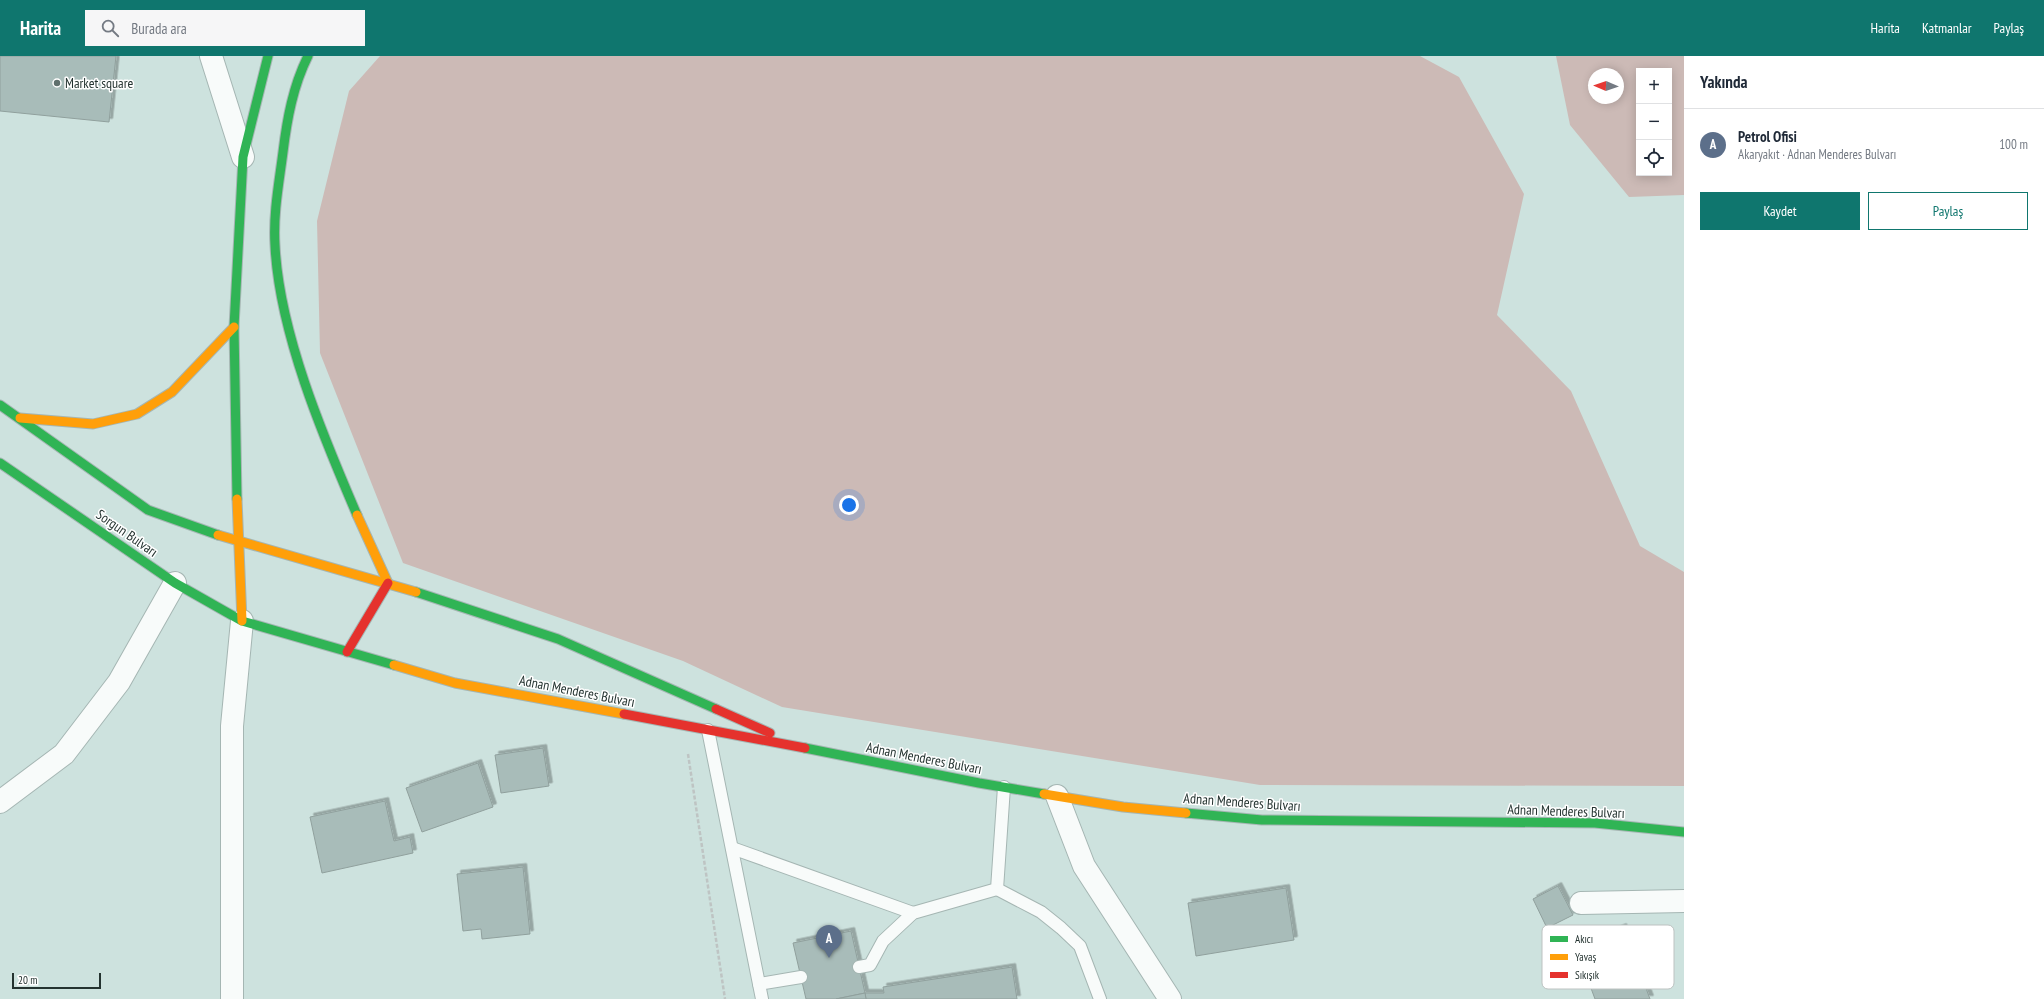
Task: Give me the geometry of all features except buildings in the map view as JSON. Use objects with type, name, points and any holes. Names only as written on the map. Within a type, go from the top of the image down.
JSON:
[{"type":"main road","points":[[242,621],[238,542],[234,326],[243,157],[268,56]]},
{"type":"main road","points":[[308,56],[301,67],[285,134],[275,238],[277,260],[285,311],[306,384],[354,510],[388,583],[347,652]]},
{"type":"main road","points":[[0,405],[20,418],[93,424],[138,414],[172,392],[234,326]]},
{"type":"main road","name":"Adnan Menderes Bulvarı","points":[[20,418],[148,510],[238,542],[388,583],[558,639],[804,748]]},
{"type":"main road","name":"Sorgun Bulvarı","points":[[0,463],[174,583],[242,621]]},
{"type":"main road","name":"Adnan Menderes Bulvarı","points":[[242,621],[455,683],[1004,787],[1123,807],[1262,820],[1595,823],[1684,832]]},
{"type":"street","points":[[211,56],[243,157]]},
{"type":"street","points":[[0,801],[64,754],[119,682],[174,583]]},
{"type":"street","points":[[232,999],[232,726],[242,621]]},
{"type":"street","points":[[1057,796],[1084,866],[1170,999]]},
{"type":"street","points":[[1581,903],[1684,901]]},
{"type":"lane","points":[[708,730],[762,999]]},
{"type":"lane","points":[[997,889],[1004,787]]},
{"type":"lane","points":[[732,848],[913,913]]},
{"type":"lane","points":[[859,967],[870,965],[883,941],[913,913],[997,889],[1041,912],[1080,946],[1100,999]]},
{"type":"lane","points":[[759,984],[801,977]]},
{"type":"path","points":[[684,726],[725,999]]},
{"type":"shaded area","points":[[380,56],[1420,56],[1459,77],[1524,194],[1497,315],[1571,391],[1640,546],[1684,572],[1684,786],[1260,785],[782,707],[683,661],[403,563],[320,353],[317,221],[349,91]]},
{"type":"shaded area","points":[[1556,56],[1684,56],[1684,195],[1629,197],[1570,125]]},
{"type":"traffic: fast","points":[[237,499],[234,327],[243,157],[268,56]]},
{"type":"traffic: fast","points":[[308,56],[298,79],[286,127],[276,210],[275,245],[278,278],[285,313],[305,383],[330,452],[357,515]]},
{"type":"traffic: fast","points":[[0,405],[148,510],[218,535]]},
{"type":"traffic: fast","points":[[0,463],[175,583],[242,621],[394,665]]},
{"type":"traffic: fast","points":[[416,592],[558,639],[716,709]]},
{"type":"traffic: fast","points":[[805,748],[979,783],[1044,794]]},
{"type":"traffic: fast","points":[[1186,813],[1262,820],[1595,823],[1684,832]]},
{"type":"traffic: slow","points":[[20,418],[93,424],[137,414],[172,392],[234,327]]},
{"type":"traffic: slow","points":[[237,499],[242,621]]},
{"type":"traffic: slow","points":[[357,515],[388,583]]},
{"type":"traffic: slow","points":[[218,535],[416,592]]},
{"type":"traffic: slow","points":[[394,665],[455,683],[624,714]]},
{"type":"traffic: slow","points":[[1044,794],[1123,807],[1186,813]]},
{"type":"traffic: jam","points":[[347,652],[388,583]]},
{"type":"traffic: jam","points":[[716,709],[770,733]]},
{"type":"traffic: jam","points":[[624,714],[805,748]]},
{"type":"place","name":"Market square","points":[[57,83]]},
{"type":"place","name":"Petrol Ofisi","points":[[829,958]]}]
